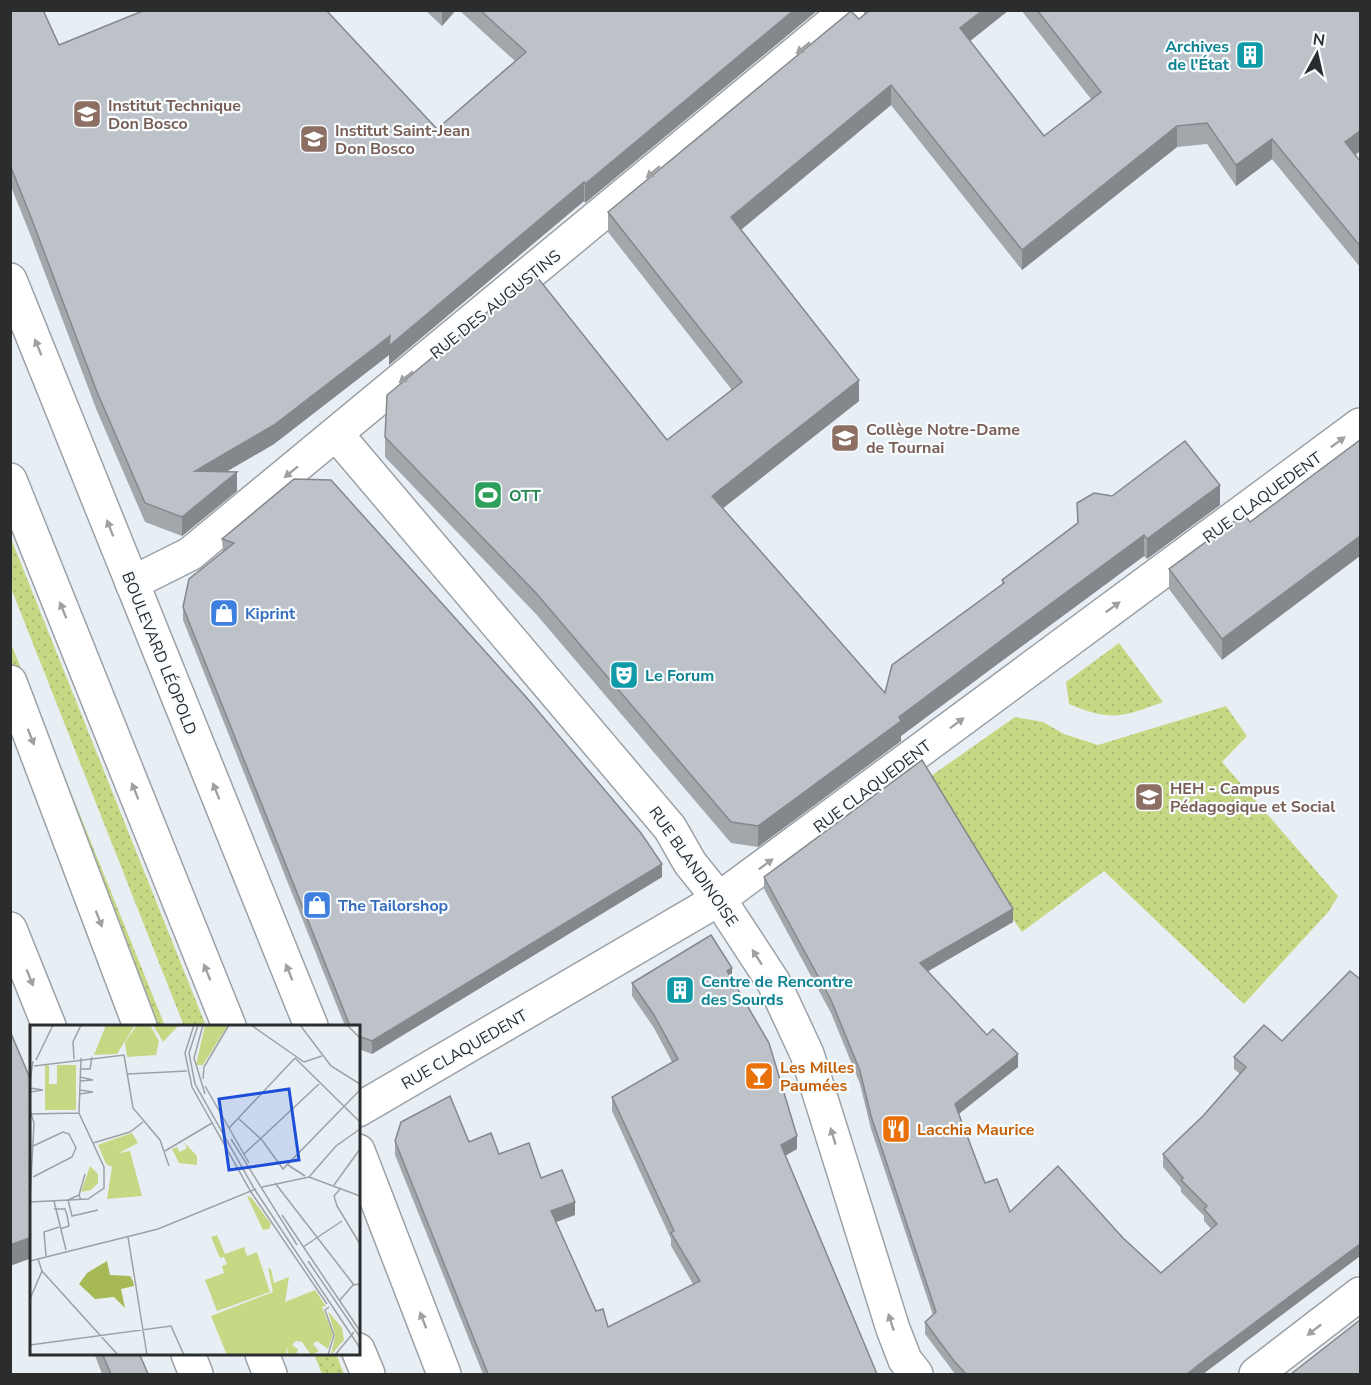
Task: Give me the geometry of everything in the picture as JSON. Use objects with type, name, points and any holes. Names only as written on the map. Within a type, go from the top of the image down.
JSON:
[{"type":"street","name":"RUE DES AUGUSTINS","points":[[132,582],[190,554],[337,435],[848,10]]},
{"type":"street","name":"BOULEVARD LÉOPOLD","points":[[10,280],[310,1025]]},
{"type":"street","name":"RUE CLAQUEDENT","points":[[360,1109],[719,899],[1360,425]]},
{"type":"street","name":"RUE BLANDINOISE","points":[[337,435],[670,828],[690,863],[719,899],[774,983],[807,1054],[893,1329],[904,1360],[916,1374]]},
{"type":"street","points":[[10,480],[229,1025]]},
{"type":"street","points":[[10,682],[140,1025]]},
{"type":"street","points":[[10,929],[49,1025]]},
{"type":"street","points":[[360,1156],[444,1374]]},
{"type":"street","points":[[1256,1374],[1360,1294]]},
{"type":"street","points":[[360,1354],[369,1374]]},
{"type":"street","points":[[189,1355],[196,1374]]},
{"type":"street","points":[[263,1355],[270,1374]]},
{"type":"green space","points":[[10,536],[206,1025],[184,1025],[11,588]]},
{"type":"green space","points":[[10,641],[165,1025],[144,1025],[11,694]]},
{"type":"green space","points":[[1119,643],[1163,702],[1117,715],[1096,713],[1069,704],[1066,682]]},
{"type":"green space","points":[[1226,706],[1247,736],[1222,762],[1338,896],[1329,911],[1244,1004],[1104,871],[1022,932],[984,878],[931,776],[1015,717],[1043,722],[1064,734],[1098,745]]},
{"type":"green space","points":[[314,1355],[336,1355],[344,1374],[322,1374]]},
{"type":"building","points":[[10,10],[43,10],[59,45],[145,10],[326,10],[437,129],[526,52],[480,10],[794,10],[389,346],[390,336],[274,425],[195,471],[237,472],[182,517],[145,503],[97,392],[10,165]]},
{"type":"building","points":[[870,10],[983,10],[960,28],[1044,136],[1101,92],[1037,10],[1360,10],[1360,131],[1345,142],[1360,161],[1360,246],[1272,139],[1236,165],[1207,123],[1177,126],[1022,250],[891,85],[731,217],[859,380],[712,496],[885,693],[892,665],[1004,583],[1002,580],[1078,523],[1077,503],[1094,493],[1112,496],[1185,441],[1220,485],[1147,539],[1144,535],[1003,639],[899,717],[901,721],[758,826],[731,822],[536,593],[385,437],[387,395],[534,273],[667,440],[742,382],[608,212],[851,11],[859,19]]},
{"type":"building","points":[[1360,440],[1360,536],[1222,639],[1169,569],[1244,514],[1250,522]]},
{"type":"building","points":[[294,479],[331,480],[527,698],[641,833],[662,864],[372,1041],[360,1037],[360,1025],[350,1025],[183,607],[189,579],[234,543],[222,539]]},
{"type":"building","points":[[922,760],[1013,909],[920,963],[987,1035],[993,1029],[1018,1054],[955,1104],[985,1183],[997,1179],[1010,1212],[1058,1166],[1123,1238],[1161,1273],[1217,1224],[1204,1209],[1207,1206],[1181,1180],[1183,1178],[1163,1154],[1203,1116],[1246,1067],[1234,1057],[1264,1025],[1282,1041],[1350,971],[1360,979],[1360,1244],[1187,1374],[966,1374],[925,1322],[936,1312],[871,1116],[860,1071],[831,1000],[764,877]]},
{"type":"building","points":[[711,935],[732,968],[727,971],[769,1043],[797,1136],[781,1145],[877,1374],[488,1374],[395,1141],[401,1122],[450,1096],[469,1142],[491,1133],[499,1154],[529,1143],[541,1178],[562,1170],[575,1202],[551,1211],[596,1311],[603,1309],[608,1327],[700,1281],[671,1233],[674,1231],[612,1097],[678,1059],[654,1015],[632,983]]},
{"type":"building","points":[[10,1031],[30,1078],[30,1238],[10,1245]]},
{"type":"building","points":[[1360,1320],[1360,1374],[1291,1374]]},
{"type":"building","points":[[103,1355],[140,1355],[148,1374],[111,1374]]},
{"type":"place","name":"Archives de l'État","points":[[1250,55]]},
{"type":"place","name":"Institut Technique Don Bosco","points":[[87,114]]},
{"type":"place","name":"Institut Saint-Jean Don Bosco","points":[[314,139]]},
{"type":"place","name":"Collège Notre-Dame de Tournai","points":[[845,438]]},
{"type":"place","name":"OTT","points":[[488,495]]},
{"type":"place","name":"Kiprint","points":[[224,613]]},
{"type":"place","name":"Le Forum","points":[[624,675]]},
{"type":"place","name":"HEH - Campus Pédagogique et Social","points":[[1149,797]]},
{"type":"place","name":"The Tailorshop","points":[[317,905]]},
{"type":"place","name":"Centre de Rencontre des Sourds","points":[[680,990]]},
{"type":"place","name":"Les Milles Paumées","points":[[759,1076]]},
{"type":"place","name":"Lacchia Maurice","points":[[896,1129]]}]
